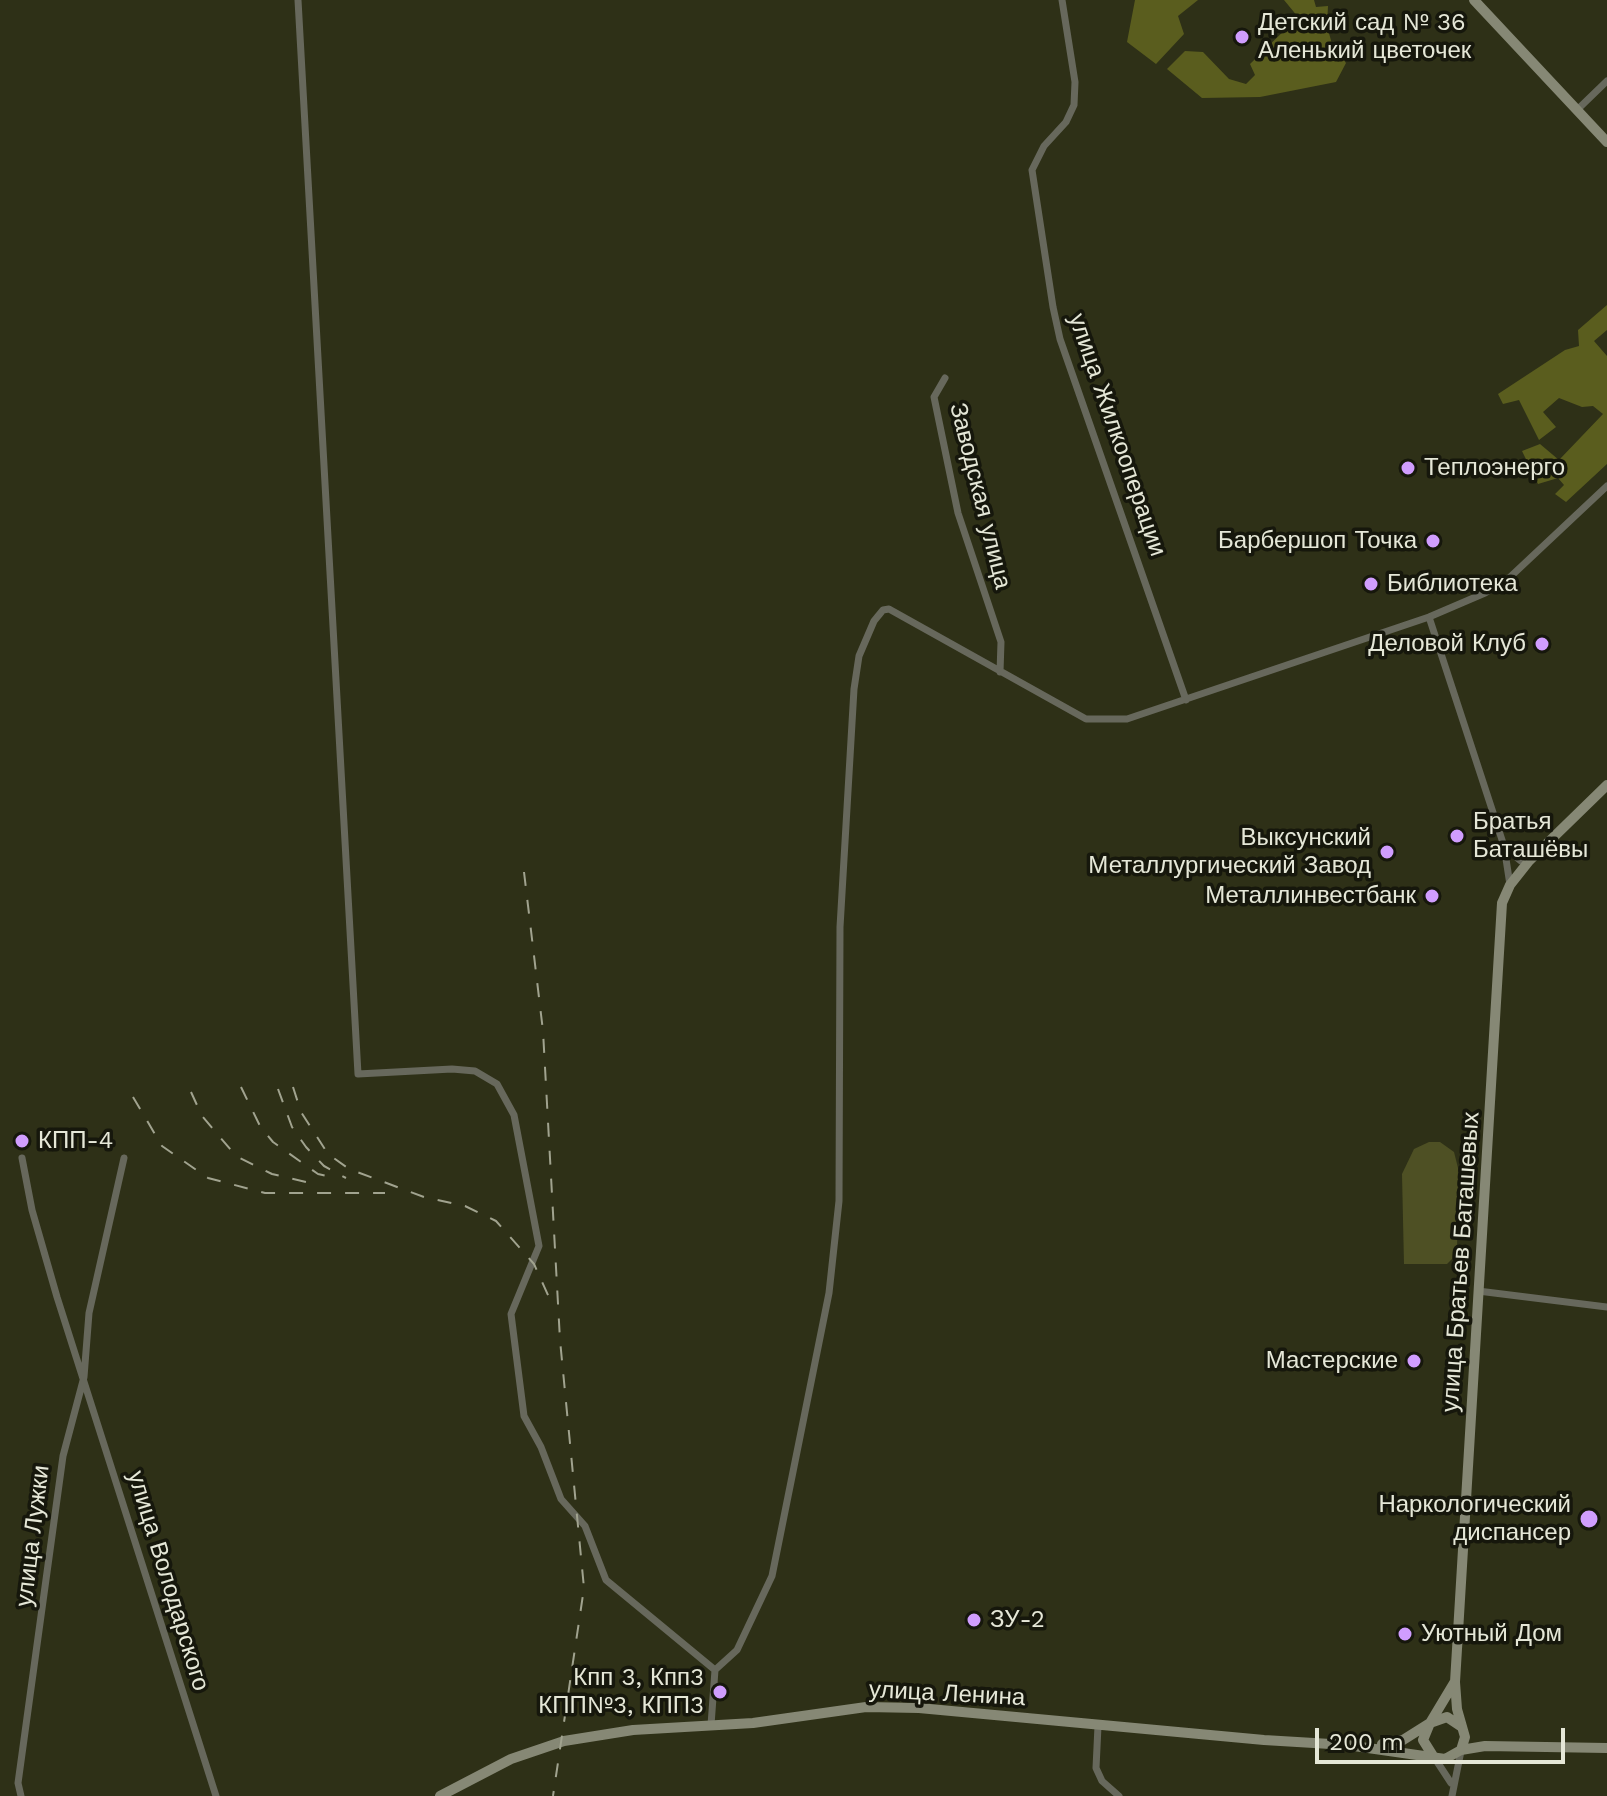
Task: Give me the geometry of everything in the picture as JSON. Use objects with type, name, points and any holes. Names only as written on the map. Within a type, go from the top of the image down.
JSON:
[{"type":"street","points":[[298,0],[358,1074],[452,1069],[475,1071],[497,1084],[514,1115],[539,1246],[511,1314],[524,1416],[541,1447],[561,1499],[585,1526],[606,1580],[715,1670]]},
{"type":"street","name":"улица Жилкооперации","points":[[1062,0],[1075,82],[1074,105],[1066,122],[1044,146],[1032,170],[1053,307],[1060,339],[1186,700]]},
{"type":"street","points":[[1474,0],[1607,142]]},
{"type":"street","points":[[1577,110],[1607,81]]},
{"type":"street","name":"Заводская улица","points":[[945,378],[934,397],[958,513],[1001,642],[1000,672]]},
{"type":"street","points":[[711,1725],[715,1670],[737,1650],[772,1576],[829,1293],[839,1201],[840,927],[859,656],[874,621],[883,610],[889,609],[1086,719],[1127,719],[1429,617],[1508,579],[1607,486]]},
{"type":"street","name":"улица Братьев Баташевых","points":[[1429,617],[1504,846],[1510,885],[1502,903],[1455,1682],[1463,1728]]},
{"type":"street","points":[[1510,885],[1529,861],[1607,785]]},
{"type":"street","points":[[1504,846],[1513,856],[1529,861]]},
{"type":"street","name":"улица Володарского","points":[[22,1158],[36,1224],[216,1796]]},
{"type":"street","points":[[84,1377],[89,1313],[124,1158]]},
{"type":"street","points":[[1478,1291],[1607,1307]]},
{"type":"street","name":"улица Лужки","points":[[21,1796],[18,1783],[63,1456],[84,1377]]},
{"type":"street","name":"улица Братьев Баташевых","points":[[1352,1745],[1395,1743],[1430,1723],[1455,1682]]},
{"type":"street","name":"улица Ленина","points":[[440,1796],[511,1759],[564,1741],[633,1730],[888,1707],[1352,1745],[1451,1758],[1461,1750],[1485,1746],[1607,1748]]},
{"type":"street","points":[[1452,1785],[1444,1767],[1423,1740],[1430,1723],[1447,1717],[1485,1746]]},
{"type":"street","points":[[1098,1726],[1096,1768],[1102,1781],[1119,1796]]},
{"type":"street","points":[[1452,1796],[1452,1785],[1465,1743],[1463,1728]]},
{"type":"green space","points":[[1429,1142],[1440,1142],[1454,1152],[1458,1168],[1457,1254],[1447,1264],[1404,1264],[1402,1174],[1414,1149]]},
{"type":"shaded area","points":[[1135,0],[1198,0],[1178,16],[1184,34],[1156,64],[1127,42]]},
{"type":"shaded area","points":[[1284,0],[1314,0],[1316,7],[1328,6],[1327,26],[1332,44],[1346,63],[1336,82],[1260,97],[1202,98],[1167,69],[1185,51],[1203,52],[1229,79],[1246,84],[1255,75],[1250,64],[1298,17]]},
{"type":"shaded area","points":[[1607,305],[1607,330],[1594,341],[1607,356],[1607,464],[1566,502],[1555,494],[1564,485],[1558,478],[1538,484],[1522,451],[1540,444],[1559,460],[1603,414],[1593,406],[1582,407],[1559,398],[1543,412],[1556,427],[1539,440],[1519,400],[1503,404],[1498,394],[1565,350],[1579,346],[1578,330]]},
{"type":"railway","points":[[524,872],[543,1031],[560,1340],[584,1588],[553,1796]]},
{"type":"railway","points":[[241,1087],[260,1126],[273,1142],[318,1174],[331,1177]]},
{"type":"railway","points":[[293,1087],[301,1112],[328,1154],[349,1169],[424,1197],[465,1206],[496,1221],[534,1264],[552,1304]]},
{"type":"railway","points":[[278,1089],[292,1127],[306,1147],[324,1166],[346,1178]]},
{"type":"railway","points":[[191,1092],[202,1116],[236,1156],[272,1174],[319,1185]]},
{"type":"railway","points":[[133,1097],[162,1146],[208,1178],[265,1193],[385,1193]]},
{"type":"place","name":"Детский сад № 36 Аленький цветочек","points":[[1242,37]]},
{"type":"place","name":"Теплоэнерго","points":[[1408,468]]},
{"type":"place","name":"Барбершоп Точка","points":[[1433,541]]},
{"type":"place","name":"Библиотека","points":[[1371,584]]},
{"type":"place","name":"Деловой Клуб","points":[[1542,644]]},
{"type":"place","name":"Братья Баташёвы","points":[[1457,836]]},
{"type":"place","name":"Выксунский Металлургический Завод","points":[[1387,852]]},
{"type":"place","name":"Металлинвестбанк","points":[[1432,896]]},
{"type":"place","name":"КПП-4","points":[[22,1141]]},
{"type":"place","name":"Мастерские","points":[[1414,1361]]},
{"type":"place","name":"Наркологический диспансер","points":[[1589,1519]]},
{"type":"place","name":"ЗУ-2","points":[[974,1620]]},
{"type":"place","name":"Уютный Дом","points":[[1405,1634]]},
{"type":"place","name":"Кпп 3, Кпп3 КПП№3, КПП3","points":[[720,1692]]}]
